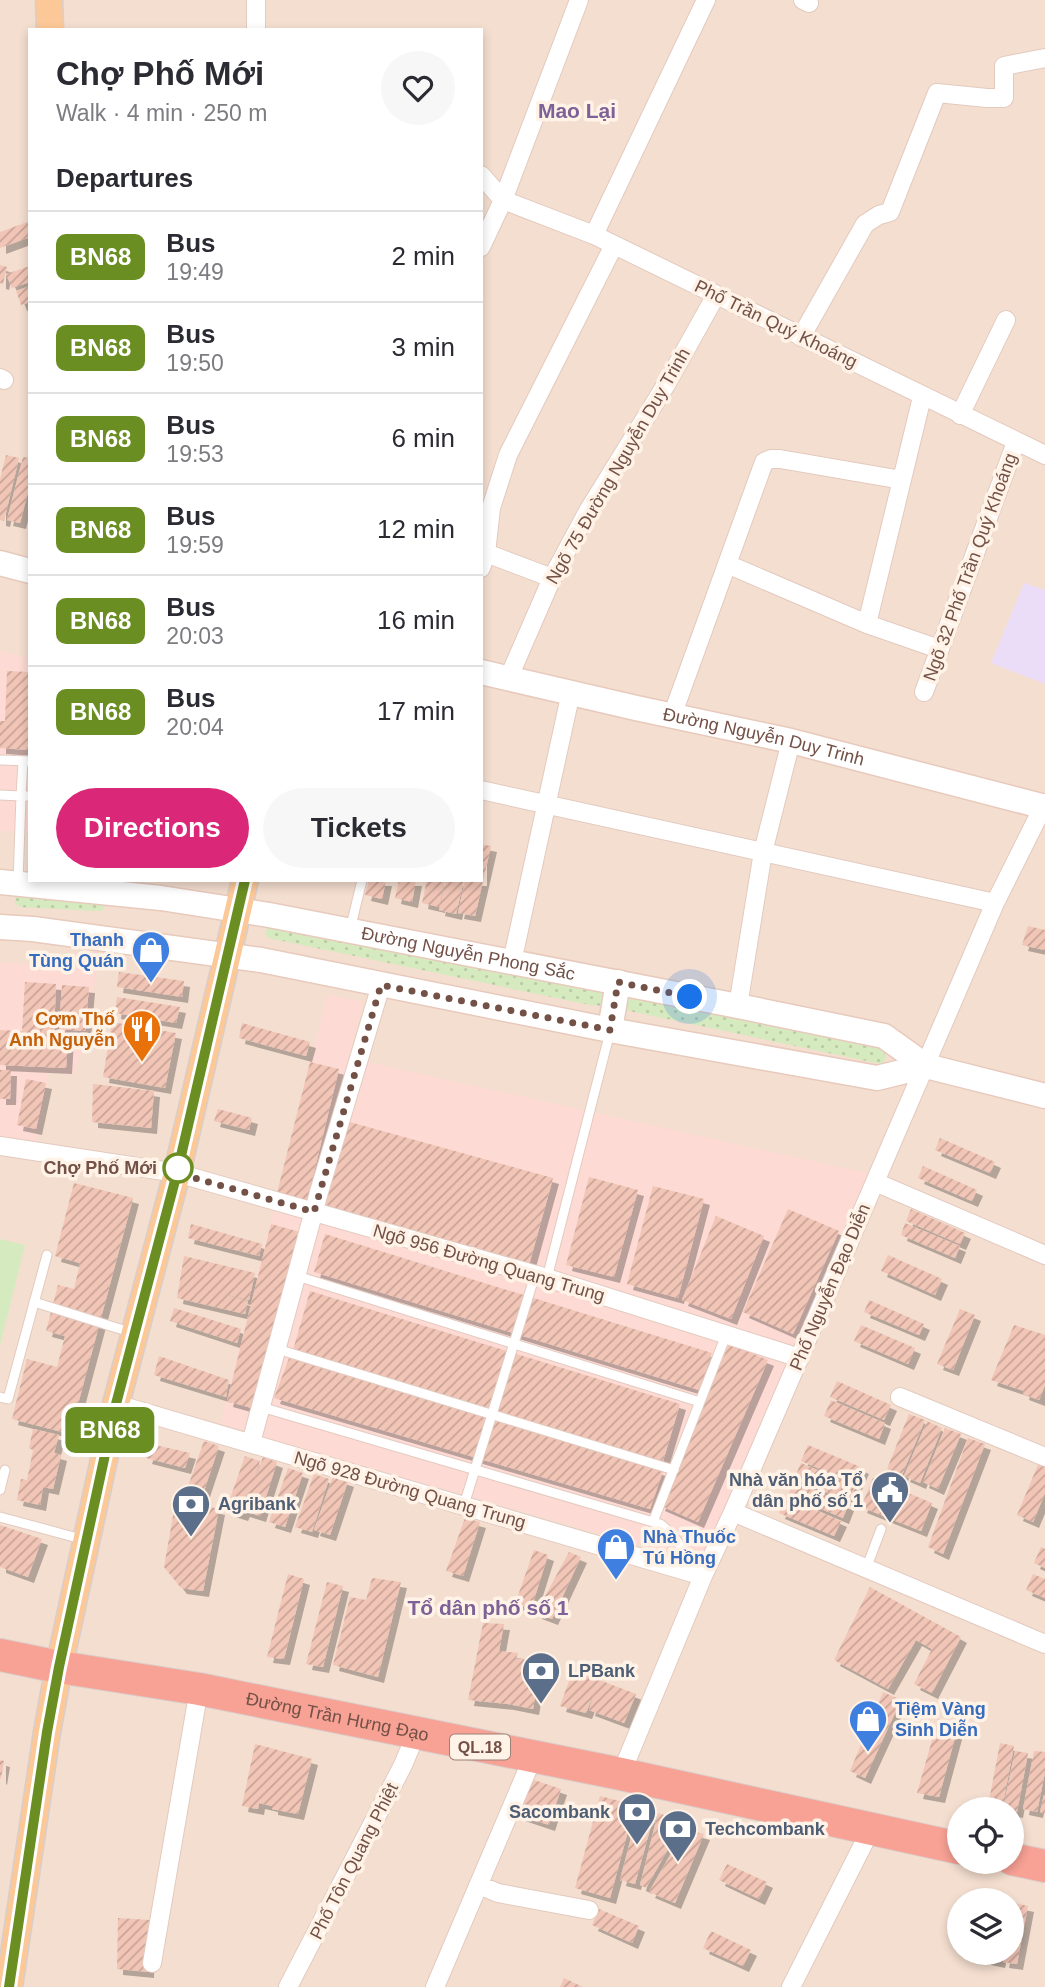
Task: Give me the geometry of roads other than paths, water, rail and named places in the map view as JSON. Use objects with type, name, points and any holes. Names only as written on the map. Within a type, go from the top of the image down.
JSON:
[{"type":"highway","name":"Đường Trần Hưng Đạo","points":[[0,1655],[199,1689],[621,1774],[947,1845]]},
{"type":"highway","points":[[1024,1862],[1045,1866]]},
{"type":"main road","points":[[49,0],[50,28]]},
{"type":"main road","points":[[0,563],[28,570]]},
{"type":"main road","name":"Đường Nguyễn Duy Trinh","points":[[483,672],[791,741],[1045,805]]},
{"type":"main road","points":[[9,1987],[47,1732],[86,1540],[116,1404],[177,1173],[244,882]]},
{"type":"main road","name":"Đường Nguyễn Phong Sắc","points":[[9,883],[164,898],[618,982],[884,1036],[926,1066],[1045,1096]]},
{"type":"main road","name":"Đường Nguyễn Phong Sắc","points":[[0,927],[33,929],[261,960],[610,1030],[877,1078],[926,1066]]},
{"type":"main road","points":[[610,1030],[618,982]]},
{"type":"street","points":[[256,0],[256,28]]},
{"type":"street","points":[[483,243],[503,200],[579,0]]},
{"type":"street","points":[[594,235],[706,0]]},
{"type":"street","points":[[801,337],[864,224],[890,212],[937,93],[1004,98],[1004,66],[1045,58]]},
{"type":"street","points":[[483,177],[503,200]]},
{"type":"street","name":"Phố Trần Quý Khoáng","points":[[503,200],[594,235],[1045,455]]},
{"type":"street","points":[[552,578],[484,560],[491,508],[509,455],[614,245]]},
{"type":"street","name":"Ngõ 75 Đường Nguyễn Duy Trinh","points":[[509,677],[552,578],[588,511],[667,383],[716,295]]},
{"type":"street","points":[[960,415],[1006,320]]},
{"type":"street","points":[[867,624],[922,397]]},
{"type":"street","name":"Ngõ 32 Phố Trần Quý Khoáng","points":[[924,692],[1016,442]]},
{"type":"street","points":[[672,716],[764,462],[780,459],[902,480]]},
{"type":"street","points":[[727,564],[867,624],[939,649]]},
{"type":"street","points":[[512,962],[571,692]]},
{"type":"street","points":[[738,1006],[763,852],[791,741]]},
{"type":"street","points":[[483,790],[995,903]]},
{"type":"street","name":"Phố Nguyễn Đạo Diễn","points":[[621,1774],[699,1574],[733,1513],[995,903],[1045,805]]},
{"type":"street","points":[[251,1443],[314,1212],[381,985]]},
{"type":"street","name":"Ngõ 956 Đường Quang Trung","points":[[0,1146],[177,1173],[541,1276],[800,1358]]},
{"type":"street","points":[[874,1182],[1045,1255]]},
{"type":"street","points":[[900,1397],[1045,1457]]},
{"type":"street","name":"Ngõ 928 Đường Quang Trung","points":[[116,1404],[699,1574]]},
{"type":"street","points":[[733,1513],[1045,1644]]},
{"type":"street","points":[[152,1963],[199,1689]]},
{"type":"street","name":"Phố Tôn Quang Phiệt","points":[[288,1987],[403,1765],[416,1734]]},
{"type":"street","points":[[435,1987],[533,1757]]},
{"type":"street","points":[[791,1987],[871,1829]]},
{"type":"street","points":[[479,1885],[498,1893],[589,1910]]},
{"type":"lane","points":[[0,760],[26,761],[25,796],[9,883]]},
{"type":"lane","points":[[0,795],[25,796]]},
{"type":"lane","points":[[350,931],[362,882]]},
{"type":"lane","points":[[464,1505],[514,1344],[541,1276],[610,1030]]},
{"type":"lane","points":[[0,1397],[8,1399],[47,1255]]},
{"type":"lane","points":[[297,1276],[700,1402]]},
{"type":"lane","points":[[34,1302],[135,1333]]},
{"type":"lane","points":[[653,1522],[726,1335]]},
{"type":"lane","points":[[277,1349],[674,1470]]},
{"type":"lane","points":[[261,1407],[660,1524],[673,1535],[699,1574]]},
{"type":"lane","points":[[0,1490],[5,1471]]},
{"type":"lane","points":[[0,1517],[86,1540]]},
{"type":"lane","points":[[866,1569],[881,1529]]},
{"type":"place","name":"Thanh Tùng Quán","points":[[151,984]]},
{"type":"place","name":"Cơm Thố Anh Nguyễn","points":[[142,1063]]},
{"type":"place","name":"Chợ Phố Mới","points":[[178,1168]]},
{"type":"place","name":"Nhà văn hóa Tổ dân phố số 1","points":[[890,1524]]},
{"type":"place","name":"Agribank","points":[[191,1538]]},
{"type":"place","name":"Nhà Thuốc Tú Hồng","points":[[616,1581]]},
{"type":"place","name":"LPBank","points":[[541,1705]]},
{"type":"place","name":"Tiệm Vàng Sinh Diễn","points":[[868,1753]]},
{"type":"place","name":"Sacombank","points":[[637,1846]]},
{"type":"place","name":"Techcombank","points":[[678,1863]]},
{"type":"district","name":"Mao Lại","points":[[577,110]]},
{"type":"district","name":"Tổ dân phố số 1","points":[[488,1607]]}]
